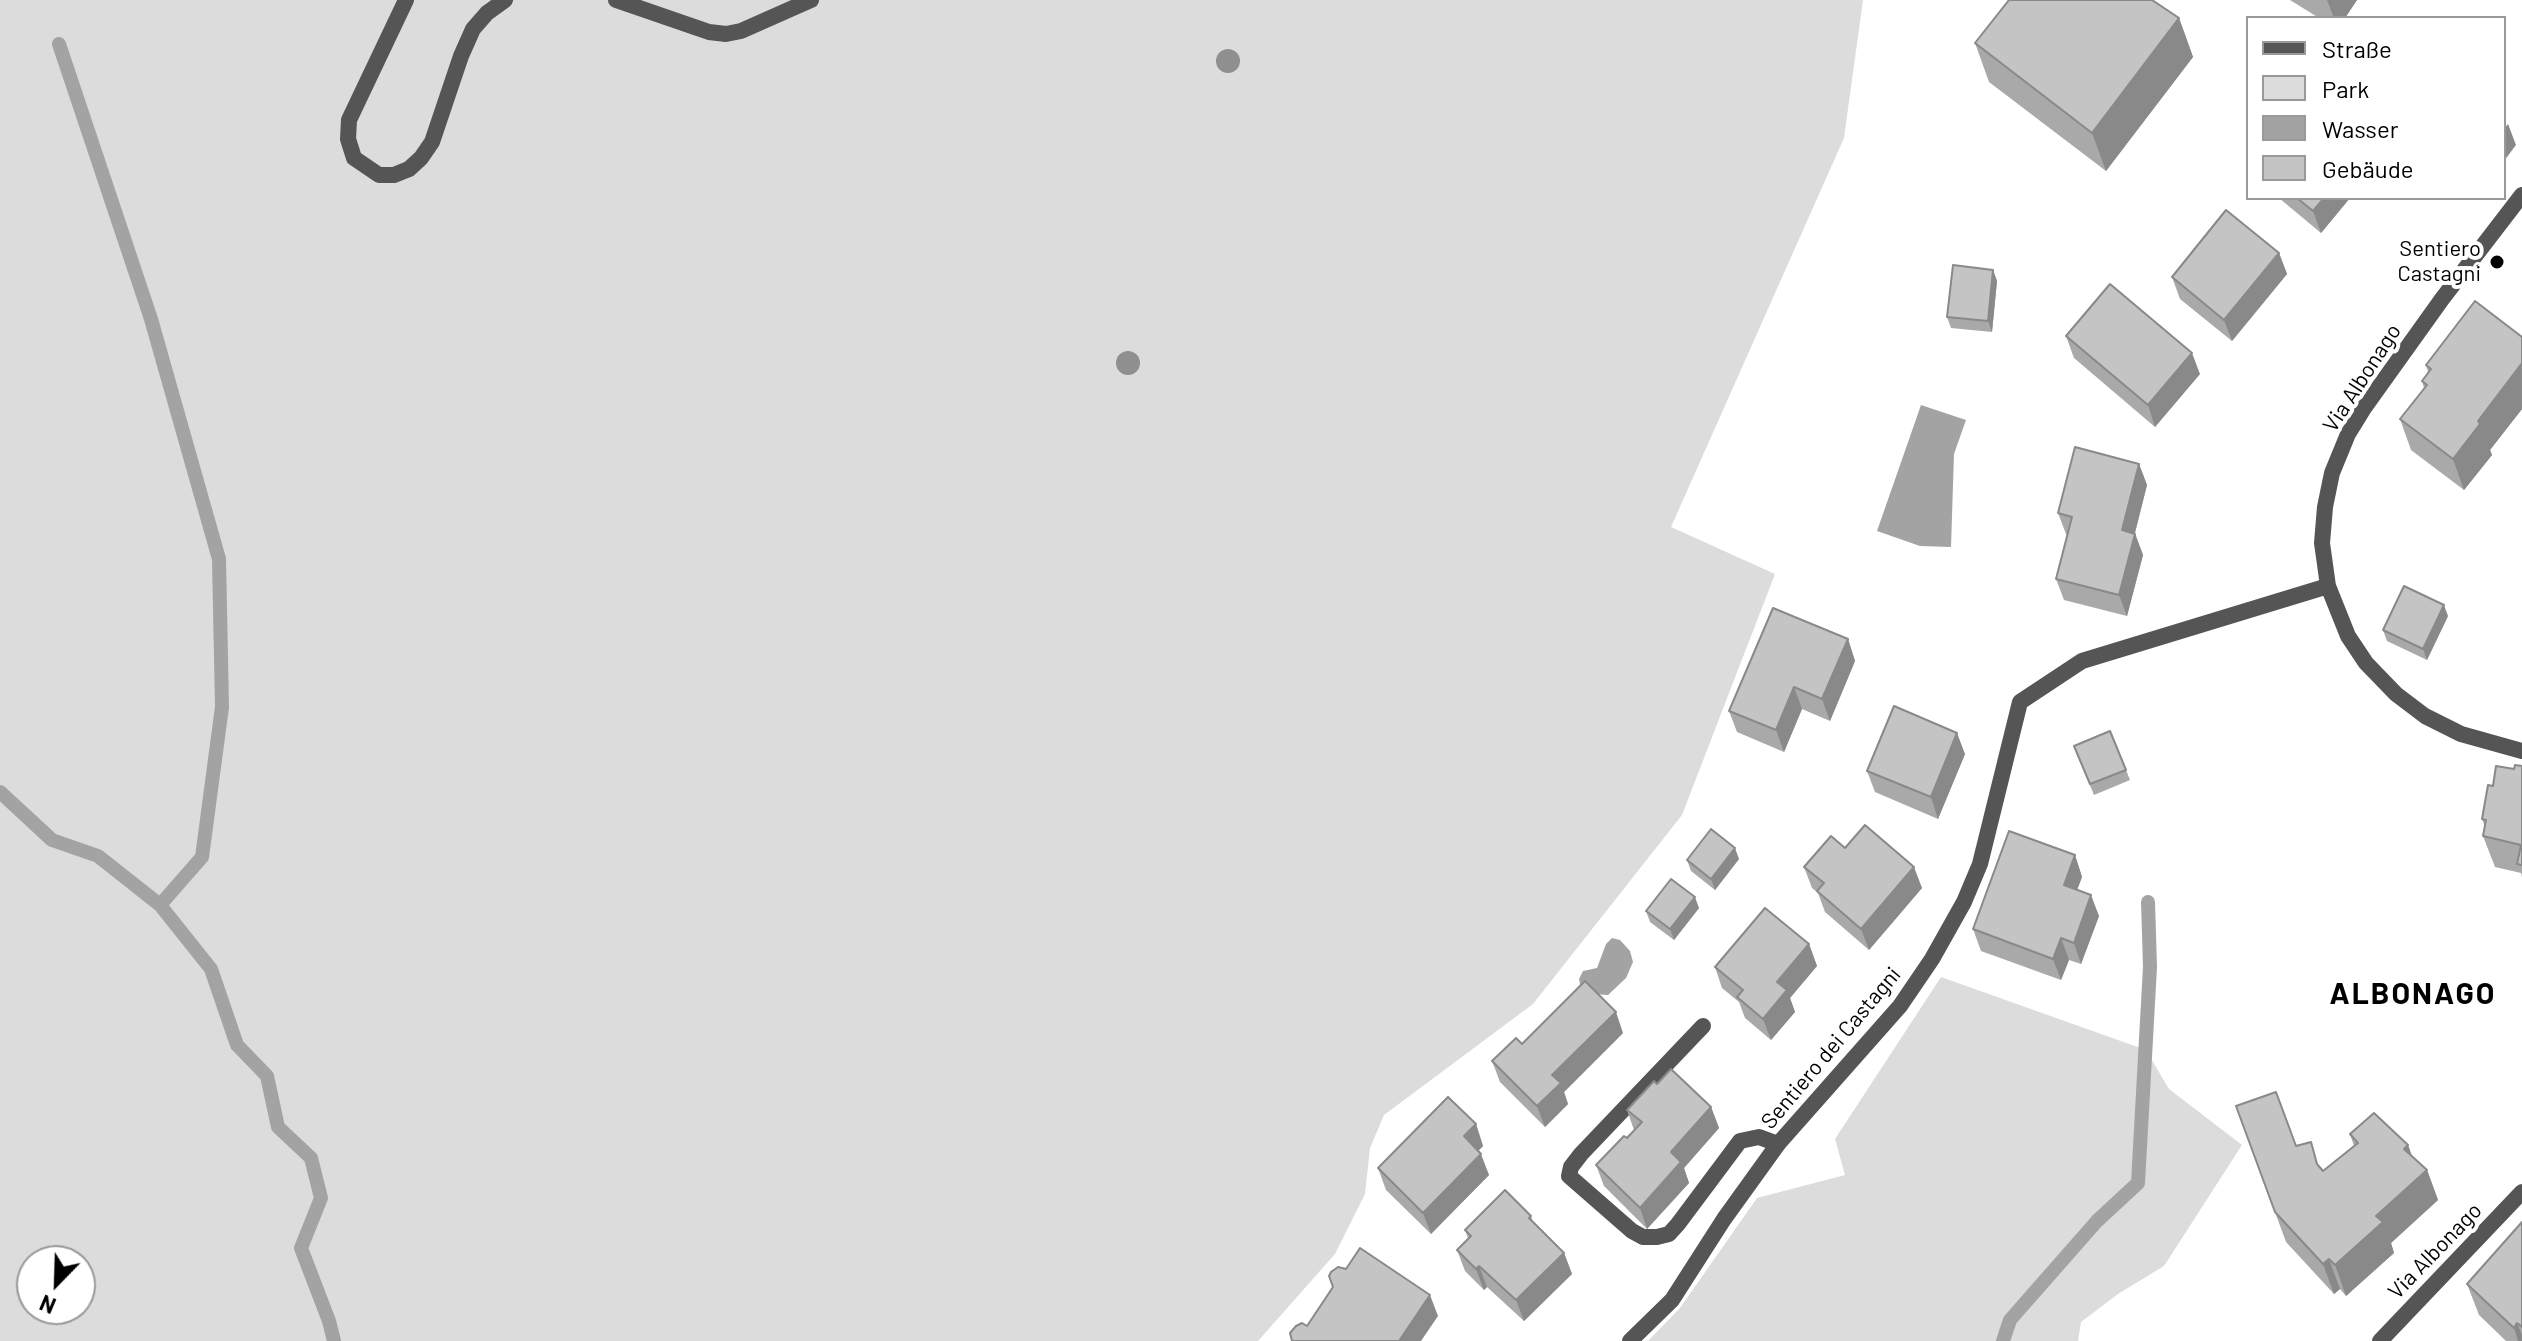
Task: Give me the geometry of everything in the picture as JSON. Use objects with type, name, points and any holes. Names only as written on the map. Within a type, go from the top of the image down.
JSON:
[{"type":"street","points":[[406,0],[349,120],[348,139],[354,158],[379,175],[394,175],[409,169],[421,158],[432,142],[473,29],[487,13],[505,0]]},
{"type":"street","points":[[616,0],[709,32],[726,34],[741,31],[811,0]]},
{"type":"street","name":"Via Albonago","points":[[2522,195],[2442,299],[2348,434],[2332,473],[2322,543],[2328,586],[2348,636],[2366,663],[2396,694],[2425,716],[2461,734],[2522,751]]},
{"type":"street","name":"Sentiero dei Castagni","points":[[1630,1341],[1672,1300],[1724,1219],[1778,1144],[1900,1006],[1932,959],[1964,902],[1980,864],[2020,702],[2082,661],[2328,586]]},
{"type":"street","points":[[1569,1176],[1571,1167],[1581,1154],[1703,1026]]},
{"type":"street","points":[[1556,1162],[1632,1231],[1643,1237],[1657,1237],[1669,1234],[1678,1224],[1740,1141],[1759,1137],[1778,1144]]},
{"type":"street","name":"Via Albonago","points":[[2380,1341],[2522,1192]]},
{"type":"green space","points":[[0,0],[1863,0],[1844,138],[1671,527],[1775,574],[1682,815],[1533,1004],[1384,1115],[1370,1148],[1365,1194],[1335,1254],[1258,1341],[0,1341]]},
{"type":"green space","points":[[1941,977],[2146,1050],[2169,1089],[2242,1145],[2164,1266],[2118,1294],[2081,1322],[2078,1341],[1648,1341],[1680,1308],[1757,1198],[1845,1175],[1835,1139]]},
{"type":"water","points":[[1921,405],[1966,420],[1954,454],[1951,547],[1920,546],[1877,531]]},
{"type":"water","points":[[1612,938],[1620,940],[1630,951],[1633,962],[1626,978],[1608,995],[1581,989],[1579,979],[1583,971],[1597,968],[1606,944]]},
{"type":"building","points":[[2009,0],[2152,0],[2179,18],[2092,133],[1975,43]]},
{"type":"building","points":[[2299,200],[2322,200],[2313,211]]},
{"type":"building","points":[[2226,210],[2279,253],[2224,320],[2172,277]]},
{"type":"building","points":[[1953,265],[1993,270],[1988,321],[1947,317]]},
{"type":"building","points":[[2110,284],[2192,353],[2148,405],[2066,336]]},
{"type":"building","points":[[2475,301],[2522,337],[2522,363],[2453,459],[2400,419],[2427,385],[2422,381],[2431,369],[2426,365]]},
{"type":"building","points":[[2075,447],[2139,464],[2122,530],[2135,534],[2119,595],[2056,579],[2072,517],[2058,513]]},
{"type":"building","points":[[2404,586],[2444,605],[2423,649],[2383,630]]},
{"type":"building","points":[[1773,608],[1848,639],[1822,699],[1794,687],[1776,730],[1729,711]]},
{"type":"building","points":[[1894,706],[1957,733],[1931,797],[1867,771]]},
{"type":"building","points":[[2110,731],[2126,770],[2090,784],[2074,746]]},
{"type":"building","points":[[2515,765],[2522,766],[2522,865],[2517,864],[2521,845],[2483,836],[2486,820],[2482,819],[2488,785],[2493,786],[2496,766],[2514,769]]},
{"type":"building","points":[[1865,825],[1914,867],[1861,929],[1817,891],[1824,883],[1804,867],[1831,836],[1845,848]]},
{"type":"building","points":[[1711,829],[1735,848],[1711,879],[1687,860]]},
{"type":"building","points":[[2009,831],[2075,855],[2064,885],[2091,895],[2074,943],[2061,938],[2053,959],[1973,929]]},
{"type":"building","points":[[1671,879],[1695,897],[1670,929],[1646,911]]},
{"type":"building","points":[[1765,908],[1809,944],[1777,982],[1787,990],[1763,1019],[1737,997],[1743,990],[1715,967]]},
{"type":"building","points":[[1585,981],[1616,1012],[1552,1075],[1561,1083],[1537,1106],[1492,1061],[1516,1038],[1522,1044]]},
{"type":"building","points":[[1671,1069],[1711,1107],[1671,1152],[1681,1162],[1640,1208],[1596,1165],[1642,1122],[1627,1110],[1654,1081],[1657,1084]]},
{"type":"building","points":[[2276,1092],[2296,1146],[2311,1142],[2317,1164],[2323,1171],[2358,1143],[2350,1134],[2374,1113],[2408,1145],[2404,1149],[2427,1170],[2376,1216],[2383,1222],[2335,1265],[2329,1259],[2323,1264],[2275,1212],[2236,1106]]},
{"type":"building","points":[[1448,1097],[1476,1124],[1464,1136],[1481,1154],[1423,1213],[1378,1168]]},
{"type":"building","points":[[1505,1190],[1564,1253],[1516,1300],[1457,1250],[1471,1236],[1465,1230]]},
{"type":"building","points":[[2522,1222],[2522,1327],[2517,1323],[2514,1328],[2467,1284]]},
{"type":"building","points":[[1360,1248],[1430,1295],[1399,1341],[1292,1341],[1290,1333],[1302,1323],[1307,1326],[1333,1287],[1329,1276],[1331,1272],[1338,1267],[1346,1269]]},
{"type":"waterway","points":[[59,44],[151,319],[219,559],[222,707],[202,857],[160,905],[211,969],[237,1045],[267,1076],[278,1127],[311,1158],[321,1198],[301,1248],[334,1341]]},
{"type":"waterway","points":[[0,792],[52,840],[98,856],[160,905]]},
{"type":"waterway","points":[[2003,1341],[2010,1320],[2097,1221],[2138,1183],[2150,967],[2148,902]]},
{"type":"place","name":"Sentiero Castagni","points":[[2497,262]]},
{"type":"district","name":"ALBONAGO","points":[[2413,994]]}]
